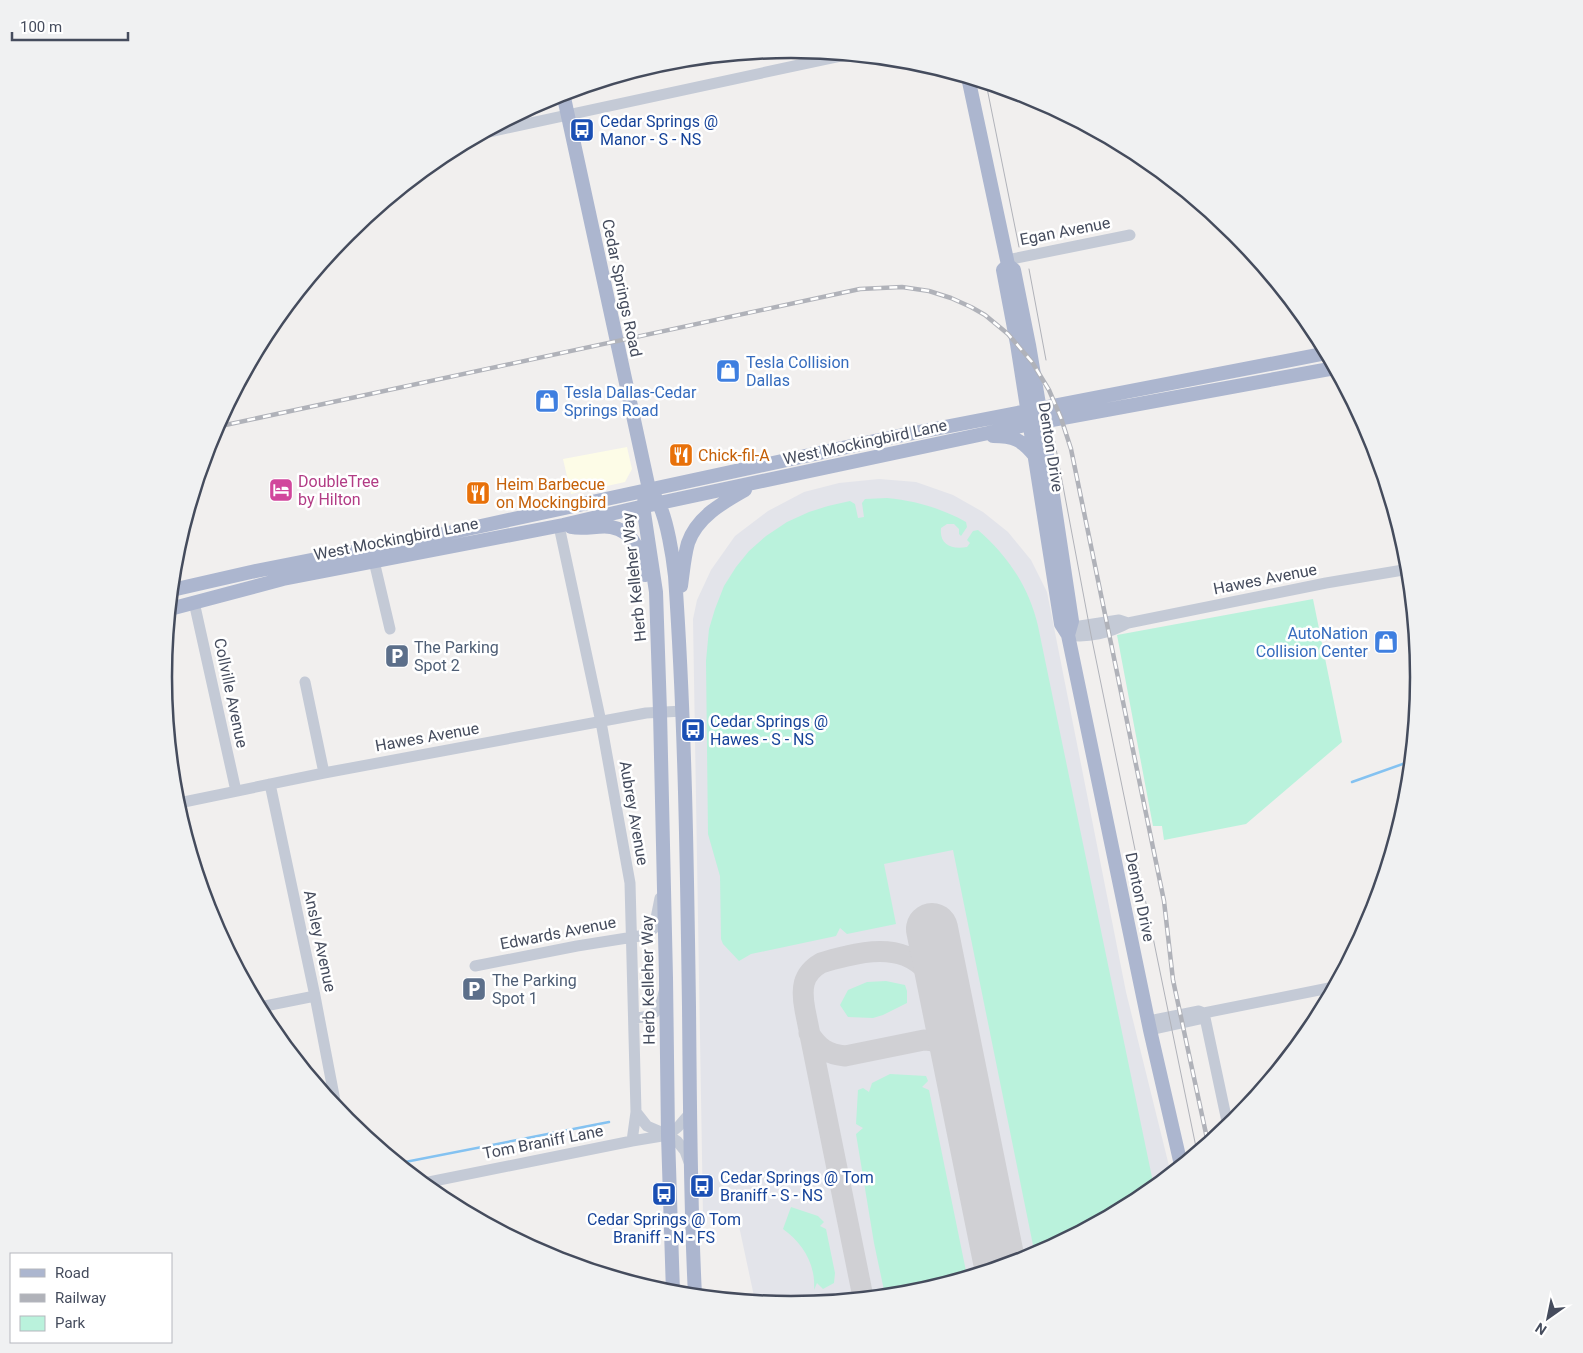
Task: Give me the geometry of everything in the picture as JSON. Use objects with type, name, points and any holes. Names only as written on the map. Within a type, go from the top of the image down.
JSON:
[{"type":"main road","name":"Denton Drive","points":[[970,84],[1008,262],[1014,270],[1030,354],[1033,409],[1072,621],[1068,635]]},
{"type":"main road","name":"Cedar Springs Road","points":[[564,101],[649,489]]},
{"type":"main road","name":"West Mockingbird Lane","points":[[177,607],[372,555],[459,537],[649,489],[1033,409],[1319,354]]},
{"type":"main road","name":"West Mockingbird Lane","points":[[459,537],[561,525],[1036,423],[1328,369]]},
{"type":"main road","points":[[1173,382],[1176,397]]},
{"type":"main road","name":"Denton Drive","points":[[1036,423],[1035,456],[1061,624],[1068,635],[1180,1159]]},
{"type":"main road","points":[[979,435],[997,436],[1020,441],[1035,456]]},
{"type":"main road","points":[[892,438],[895,453]]},
{"type":"main road","points":[[677,609],[688,544],[695,531],[712,510],[755,484]]},
{"type":"main road","name":"Herb Kelleher Way","points":[[649,489],[658,503],[673,558],[683,711],[695,1288]]},
{"type":"main road","name":"Herb Kelleher Way","points":[[649,489],[643,506],[654,568],[657,624],[673,1284]]},
{"type":"main road","points":[[561,525],[578,528],[610,527],[621,531],[633,541],[639,548],[643,561],[652,616],[657,624]]},
{"type":"main road","name":"West Mockingbird Lane","points":[[179,588],[251,572],[372,555]]},
{"type":"main road","points":[[251,572],[253,587]]},
{"type":"street","points":[[503,129],[827,59]]},
{"type":"street","name":"Egan Avenue","points":[[1008,262],[1130,235]]},
{"type":"street","name":"Aubrey Avenue","points":[[561,525],[601,722],[630,883],[636,1112],[632,1140]]},
{"type":"street","points":[[372,555],[390,629]]},
{"type":"street","name":"Hawes Avenue","points":[[1068,635],[1082,637],[1120,628],[1128,623],[1401,570]]},
{"type":"street","name":"Collville Avenue","points":[[194,602],[236,791]]},
{"type":"street","points":[[305,682],[324,773]]},
{"type":"street","name":"Hawes Avenue","points":[[185,802],[324,773],[646,713],[683,711]]},
{"type":"street","name":"Ansley Avenue","points":[[270,784],[333,1093]]},
{"type":"street","name":"Edwards Avenue","points":[[475,966],[632,936],[646,935],[654,928],[657,919],[664,877]]},
{"type":"street","points":[[634,1018],[656,1012],[661,1004],[666,978]]},
{"type":"street","points":[[1150,1025],[1199,1011],[1204,1013],[1325,990]]},
{"type":"street","points":[[268,1005],[315,996]]},
{"type":"street","points":[[1204,1013],[1226,1117]]},
{"type":"street","points":[[636,1112],[647,1126],[677,1141],[684,1150],[691,1168]]},
{"type":"street","points":[[668,1135],[690,1113]]},
{"type":"street","name":"Tom Braniff Lane","points":[[434,1181],[632,1140],[668,1135]]},
{"type":"shaded area","points":[[627,447],[632,469],[625,482],[571,494],[563,459]]},
{"type":"shaded area","points":[[879,479],[916,482],[953,495],[983,512],[1008,532],[1031,560],[1047,592],[1126,992],[1169,1167],[1101,1213],[1065,1232],[990,1263],[912,1284],[872,1290],[792,1296],[754,1294],[739,1226],[721,1214],[703,1216],[693,619],[697,600],[711,570],[735,536],[768,511],[804,492],[839,483]]},
{"type":"green space","points":[[887,498],[908,501],[928,506],[966,522],[967,527],[961,536],[959,529],[954,524],[947,524],[941,528],[942,539],[952,547],[967,547],[970,543],[967,540],[973,531],[978,530],[999,550],[1016,573],[1029,598],[1038,626],[1152,1179],[1101,1213],[1033,1246],[953,850],[884,864],[896,924],[847,934],[840,928],[836,936],[751,954],[739,961],[723,944],[721,939],[720,876],[708,834],[706,661],[709,629],[715,609],[724,586],[736,567],[749,551],[766,536],[787,522],[809,512],[850,501],[855,504],[858,518],[864,517],[862,503],[865,499]]},
{"type":"green space","points":[[1313,599],[1342,742],[1246,824],[1164,840],[1162,826],[1153,826],[1117,635]]},
{"type":"green space","points":[[886,981],[905,985],[907,1003],[873,1018],[848,1017],[840,1005],[848,990],[867,982]]},
{"type":"green space","points":[[890,1074],[926,1076],[928,1081],[922,1087],[929,1090],[966,1270],[912,1284],[884,1288],[856,1134],[863,1128],[856,1124],[858,1090],[863,1088],[869,1092],[872,1083]]},
{"type":"green space","points":[[791,1207],[818,1216],[824,1222],[820,1226],[826,1229],[835,1273],[834,1283],[823,1289],[817,1283],[814,1290],[813,1272],[807,1255],[797,1241],[783,1229]]},
{"type":"waterway","points":[[1352,782],[1404,763]]},
{"type":"waterway","points":[[407,1162],[609,1122]]},
{"type":"taxiway","points":[[862,1291],[805,1010],[804,983],[810,972],[821,963],[864,953],[893,952],[917,962],[937,982],[946,997]]},
{"type":"taxiway","points":[[809,1033],[816,1043],[824,1049],[833,1054],[845,1056],[924,1040],[938,1042],[948,1049],[956,1059],[961,1072]]},
{"type":"runway","points":[[932,929],[999,1260]]},
{"type":"tram line","points":[[987,89],[1019,247]]},
{"type":"tram line","points":[[1029,269],[1046,360]]},
{"type":"tram line","points":[[1054,438],[1091,635],[1196,1146]]},
{"type":"railway","points":[[227,425],[860,289],[902,287],[929,291],[951,298],[985,315],[1008,334],[1032,362],[1049,390],[1071,449],[1164,901],[1173,980],[1206,1136]]},
{"type":"place","name":"Cedar Springs @ Manor - S - NS","points":[[582,130]]},
{"type":"place","name":"Tesla Collision Dallas","points":[[728,371]]},
{"type":"place","name":"Tesla Dallas-Cedar Springs Road","points":[[547,401]]},
{"type":"place","name":"Chick-fil-A","points":[[681,455]]},
{"type":"place","name":"DoubleTree by Hilton","points":[[281,490]]},
{"type":"place","name":"Heim Barbecue on Mockingbird","points":[[478,493]]},
{"type":"place","name":"AutoNation Collision Center","points":[[1386,642]]},
{"type":"place","name":"The Parking Spot 2","points":[[397,656]]},
{"type":"place","name":"Cedar Springs @ Hawes - S - NS","points":[[693,730]]},
{"type":"place","name":"The Parking Spot 1","points":[[474,989]]},
{"type":"place","name":"Cedar Springs @ Tom Braniff - S - NS","points":[[702,1186]]},
{"type":"place","name":"Cedar Springs @ Tom Braniff - N - FS","points":[[664,1194]]}]
